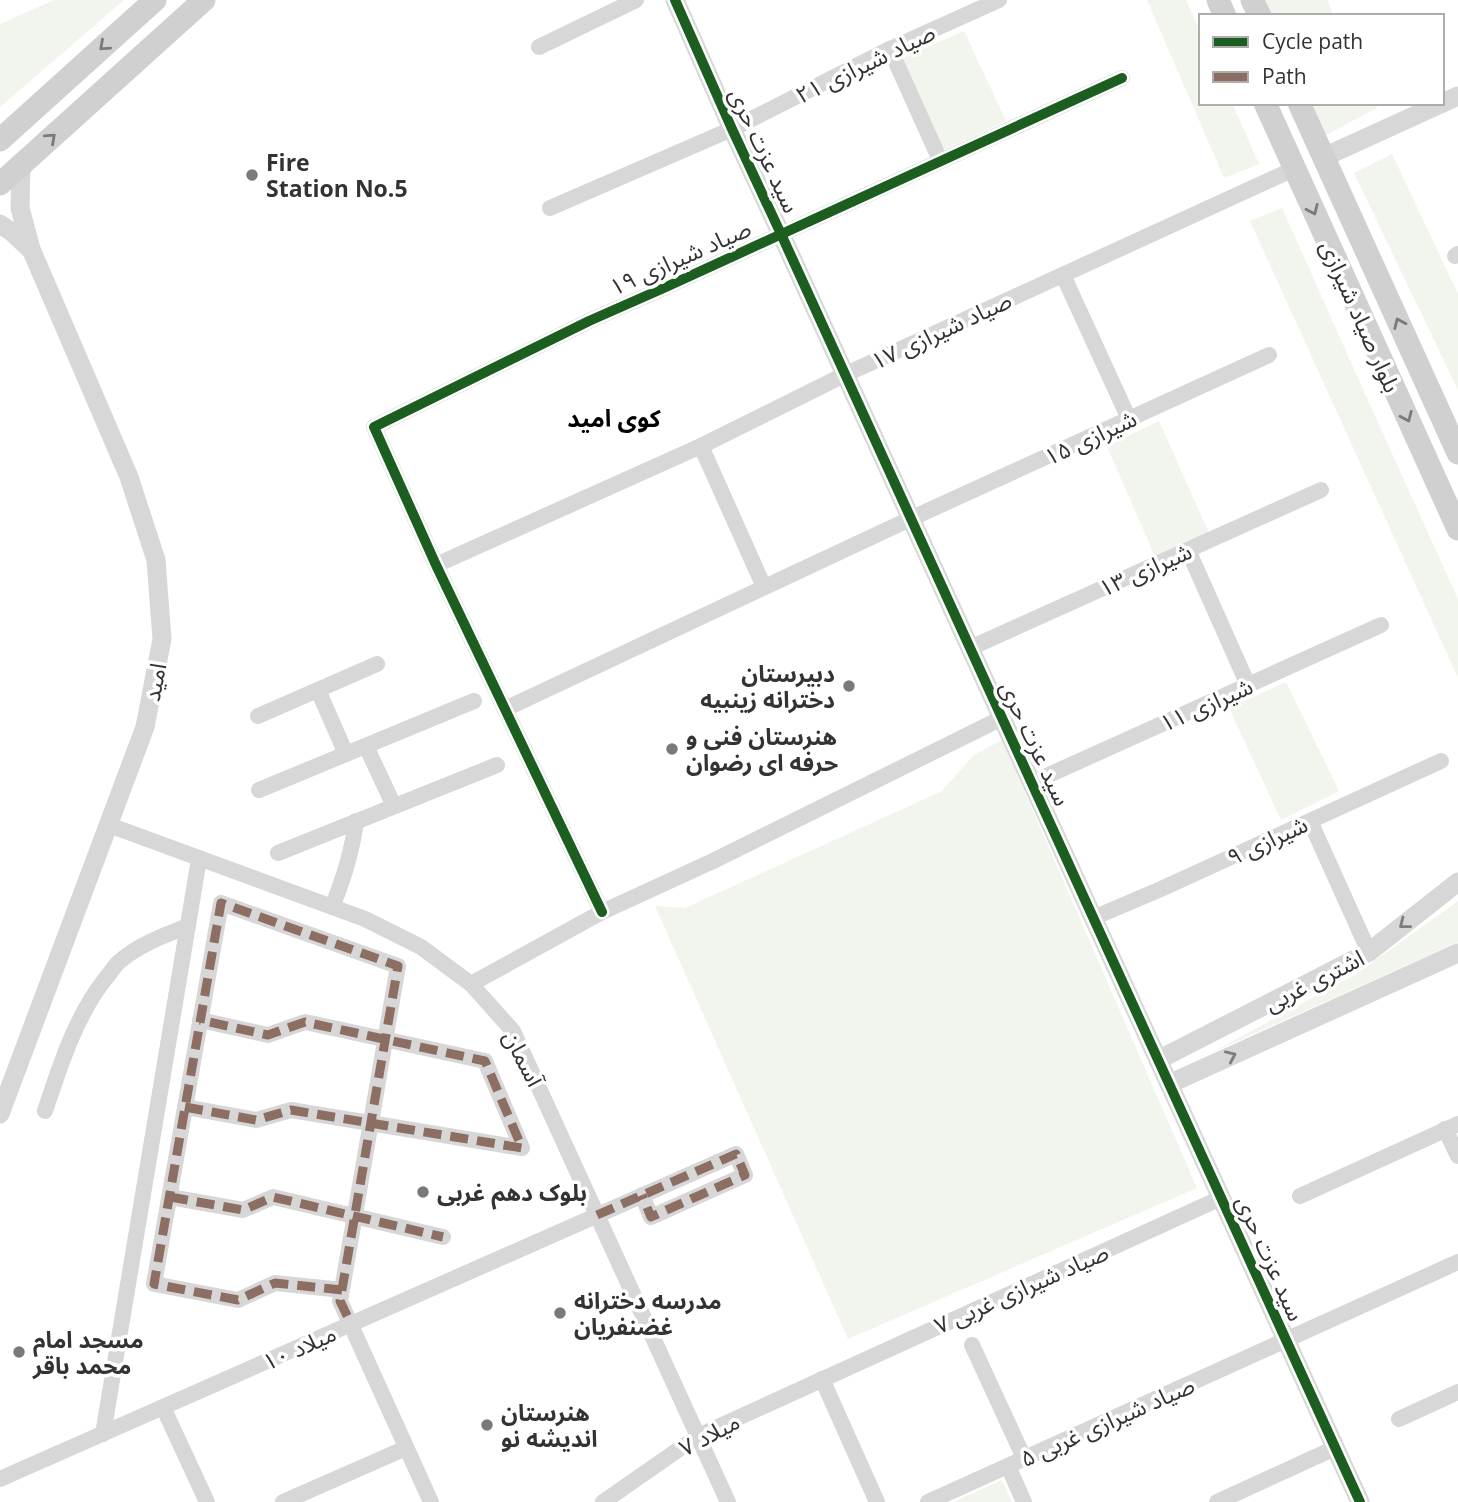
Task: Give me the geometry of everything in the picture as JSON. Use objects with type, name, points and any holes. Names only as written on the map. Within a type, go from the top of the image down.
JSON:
[{"type":"main road","points":[[0,140],[155,0]]},
{"type":"main road","points":[[0,184],[204,0]]},
{"type":"main road","name":"بلوار صیاد شیرازی","points":[[1266,105],[1458,529]]},
{"type":"main road","name":"بلوار صیاد شیرازی","points":[[1300,105],[1458,453]]},
{"type":"street","points":[[538,47],[636,0]]},
{"type":"street","name":"سید عزت حری","points":[[674,0],[1360,1502]]},
{"type":"street","name":"صیاد شیرازی ۲۱","points":[[550,208],[732,129],[967,7],[999,0]]},
{"type":"street","points":[[890,49],[940,160]]},
{"type":"street","name":"صیاد شیرازی ۱۹","points":[[436,565],[374,427],[589,320],[1122,78]]},
{"type":"street","points":[[1324,157],[1438,105]]},
{"type":"street","name":"امید","points":[[0,1114],[145,727],[162,639],[156,560],[129,477],[31,249],[20,208],[21,166]]},
{"type":"street","name":"صیاد شیرازی ۱۷","points":[[436,565],[701,446],[844,374],[1294,169]]},
{"type":"street","points":[[0,224],[31,249]]},
{"type":"street","points":[[1063,275],[1129,419]]},
{"type":"street","name":"شیرازی ۱۵","points":[[505,709],[910,519],[1269,355]]},
{"type":"street","points":[[701,446],[764,587]]},
{"type":"street","name":"شیرازی ۱۳","points":[[970,649],[1321,490]]},
{"type":"street","points":[[1188,550],[1248,685]]},
{"type":"street","points":[[436,565],[602,912]]},
{"type":"street","name":"شیرازی ۱۱","points":[[1031,783],[1381,625]]},
{"type":"street","points":[[258,716],[377,664]]},
{"type":"street","points":[[318,690],[346,754]]},
{"type":"street","points":[[259,790],[474,701]]},
{"type":"street","points":[[471,984],[602,912],[726,855],[1002,718]]},
{"type":"street","points":[[366,746],[394,806]]},
{"type":"street","name":"شیرازی ۹","points":[[1093,918],[1441,761]]},
{"type":"street","points":[[278,853],[497,765]]},
{"type":"street","points":[[332,907],[352,849],[356,821]]},
{"type":"street","points":[[1310,821],[1369,952]]},
{"type":"street","name":"آسمان","points":[[109,825],[365,919],[421,947],[471,984],[513,1031],[728,1502]]},
{"type":"street","points":[[103,1434],[200,859]]},
{"type":"street","name":"اشتری غربی","points":[[1158,1060],[1369,952],[1458,882]]},
{"type":"street","points":[[342,1290],[275,1283],[238,1300],[154,1284],[221,903],[398,966],[385,1040],[371,1123],[342,1290],[340,1301],[431,1502]]},
{"type":"street","points":[[45,1111],[55,1080],[96,990],[119,961],[152,940],[188,926]]},
{"type":"street","name":"اشتری غربی","points":[[1169,1084],[1458,953]]},
{"type":"street","points":[[185,1107],[256,1121],[291,1110],[522,1148],[485,1061],[305,1022],[268,1035],[200,1020]]},
{"type":"street","points":[[1192,1042],[1188,1051],[1189,1058],[1201,1069]]},
{"type":"street","points":[[1300,1196],[1452,1127],[1458,1156]]},
{"type":"street","name":"میلاد ۱۰","points":[[0,1479],[642,1195],[736,1154],[745,1175],[651,1217],[642,1195]]},
{"type":"street","points":[[170,1197],[243,1210],[273,1197],[443,1237]]},
{"type":"street","name":"صیاد شیرازی غربی ۷","points":[[822,1379],[1221,1198]]},
{"type":"street","name":"صیاد شیرازی غربی ۵","points":[[928,1502],[1458,1262]]},
{"type":"street","points":[[972,1345],[1024,1458]]},
{"type":"street","points":[[822,1379],[877,1502]]},
{"type":"street","name":"میلاد ۷","points":[[603,1502],[698,1436],[822,1379]]},
{"type":"street","points":[[1399,1419],[1458,1392]]},
{"type":"street","points":[[163,1407],[207,1502]]},
{"type":"street","points":[[283,1502],[406,1448]]},
{"type":"street","points":[[1217,1502],[1335,1448]]},
{"type":"street","points":[[1008,1466],[1024,1502]]},
{"type":"shaded area","points":[[54,0],[124,0],[0,107],[0,24]]},
{"type":"shaded area","points":[[1147,0],[1186,0],[1199,29],[1199,105],[1233,105],[1259,164],[1224,178]]},
{"type":"shaded area","points":[[1263,0],[1327,0],[1333,14],[1269,14]]},
{"type":"shaded area","points":[[964,31],[1006,121],[937,153],[895,61]]},
{"type":"shaded area","points":[[1310,105],[1376,105],[1377,108],[1324,136]]},
{"type":"shaded area","points":[[1392,154],[1458,294],[1458,390],[1354,173]]},
{"type":"shaded area","points":[[1282,208],[1458,599],[1458,678],[1250,221]]},
{"type":"shaded area","points":[[1159,421],[1209,533],[1156,559],[1107,446]]},
{"type":"shaded area","points":[[1286,682],[1339,791],[1281,820],[1229,708]]},
{"type":"shaded area","points":[[1002,740],[1197,1188],[848,1339],[655,906],[685,908],[942,791],[974,755]]},
{"type":"shaded area","points":[[1458,901],[1458,942],[1209,1054],[1356,974]]},
{"type":"shaded area","points":[[1002,1480],[1012,1502],[953,1502]]},
{"type":"marked path","points":[[342,1290],[275,1283],[238,1300],[154,1284],[221,903],[398,966],[340,1301],[351,1324]]},
{"type":"marked path","points":[[185,1107],[256,1120],[291,1110],[522,1148],[485,1061],[305,1022],[268,1035],[200,1020]]},
{"type":"marked path","points":[[597,1215],[736,1154],[745,1175],[651,1217],[642,1195]]},
{"type":"marked path","points":[[170,1197],[243,1210],[273,1197],[443,1237]]},
{"type":"cycle path","points":[[675,0],[1360,1502]]},
{"type":"cycle path","points":[[602,912],[436,565],[374,427],[589,321],[1122,78]]},
{"type":"place","name":"Fire Station No.5","points":[[252,175]]},
{"type":"place","name":"دبیرستان دخترانه زینبیه","points":[[849,686]]},
{"type":"place","name":"هنرستان فنی و حرفه ای رضوان","points":[[672,749]]},
{"type":"place","name":"بلوک دهم غربی","points":[[423,1192]]},
{"type":"place","name":"مدرسه دخترانه غضنفریان","points":[[560,1313]]},
{"type":"place","name":"مسجد امام محمد باقر","points":[[19,1352]]},
{"type":"place","name":"هنرستان اندیشه نو","points":[[487,1425]]},
{"type":"district","name":"کوی امید","points":[[614,417]]}]
